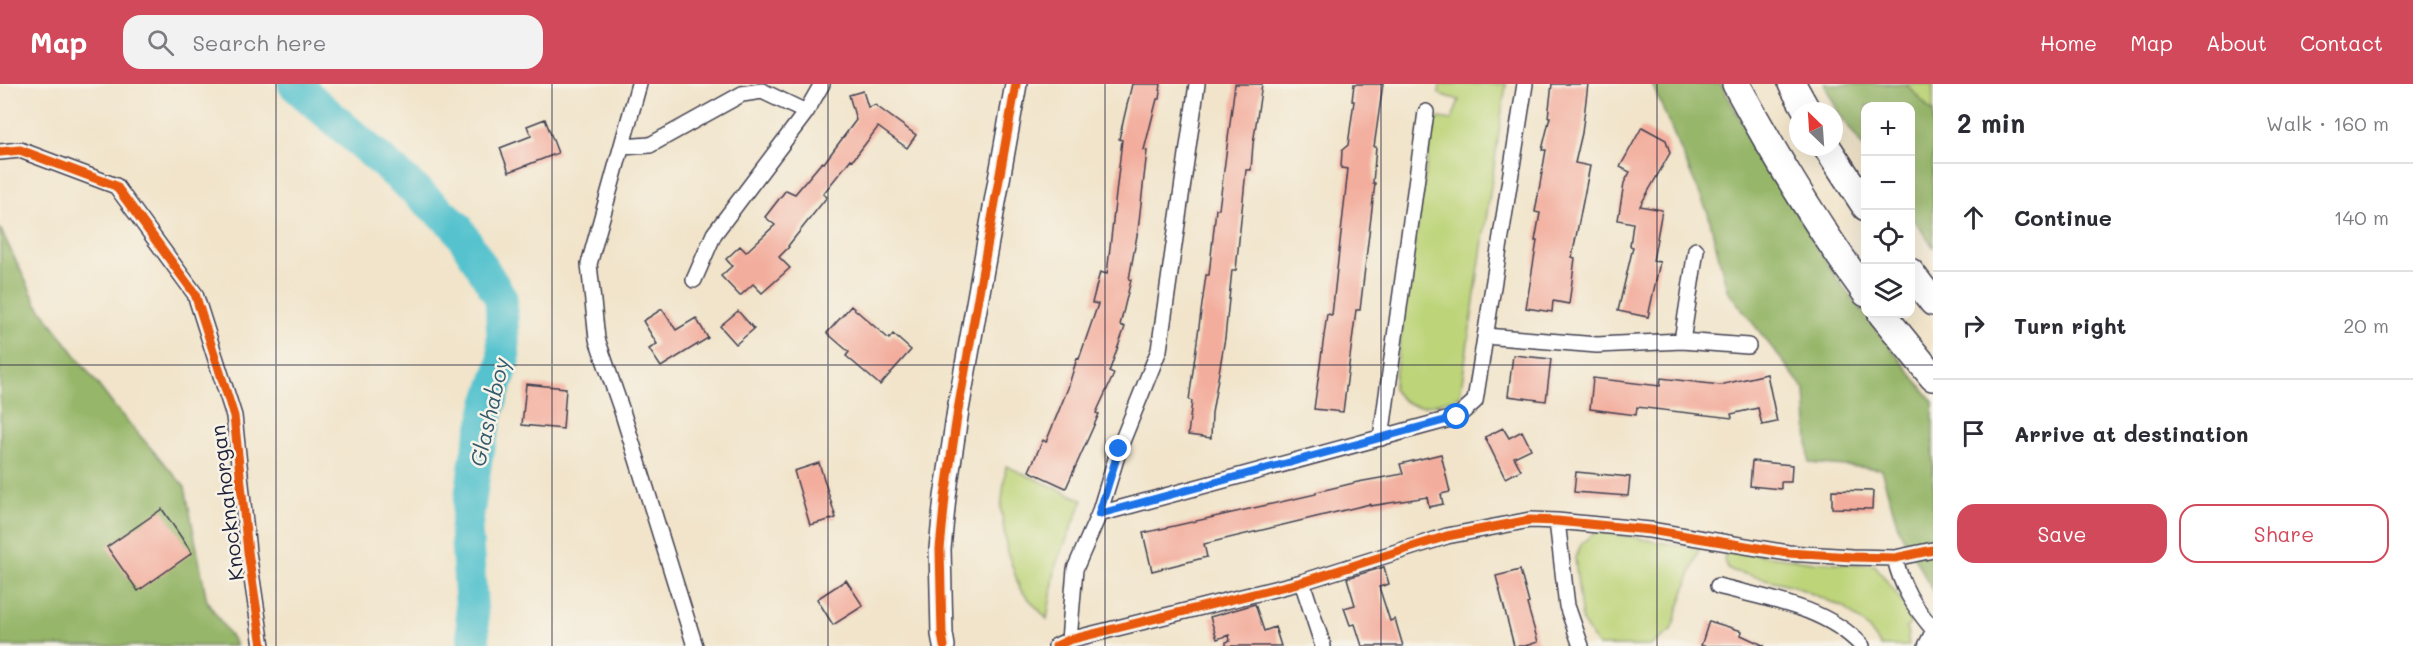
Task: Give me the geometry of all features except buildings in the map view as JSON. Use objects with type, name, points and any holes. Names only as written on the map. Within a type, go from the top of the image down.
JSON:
[{"type":"highway","points":[[1736,84],[1769,145],[1836,252],[1861,286]]},
{"type":"highway","points":[[1792,84],[1802,102]]},
{"type":"highway","points":[[1833,156],[1861,199]]},
{"type":"highway","points":[[1915,277],[1933,302]]},
{"type":"highway","points":[[1885,318],[1933,377]]},
{"type":"main road","points":[[944,646],[940,549],[945,497],[958,410],[1017,84]]},
{"type":"street","points":[[639,84],[589,264],[597,339],[625,421],[694,646]]},
{"type":"street","points":[[694,280],[714,234],[806,112],[822,84]]},
{"type":"street","points":[[1197,84],[1159,350],[1119,449],[1099,514],[1075,569],[1062,643],[1302,582],[1447,536],[1530,520],[1557,520],[1650,530],[1788,553],[1894,558],[1933,550]]},
{"type":"street","points":[[1099,514],[1457,417],[1475,401],[1525,84]]},
{"type":"street","points":[[622,147],[650,145],[742,94],[762,91],[806,112]]},
{"type":"street","points":[[1381,438],[1426,112]]},
{"type":"street","name":"Knocknahorgan","points":[[0,152],[20,150],[116,186],[195,294],[234,417],[248,552],[262,646]]},
{"type":"street","points":[[1682,340],[1696,250]]},
{"type":"street","points":[[1485,336],[1597,345],[1682,340],[1748,346]]},
{"type":"street","points":[[1557,520],[1567,606],[1581,646]]},
{"type":"street","points":[[1894,558],[1899,578],[1915,608],[1933,630],[1926,646]]},
{"type":"street","points":[[1302,582],[1323,646]]},
{"type":"street","points":[[1718,586],[1795,605],[1848,630],[1863,646]]},
{"type":"green space","points":[[1440,84],[1506,84],[1460,396],[1432,405],[1416,406],[1400,398],[1393,389],[1433,122],[1440,118],[1452,120],[1459,100],[1439,94]]},
{"type":"green space","points":[[1652,84],[1721,84],[1761,156],[1838,280],[1861,310],[1861,318],[1868,318],[1933,402],[1933,591],[1899,530],[1881,469],[1809,463],[1805,390],[1727,290],[1708,213]]},
{"type":"green space","points":[[1824,84],[1906,84],[1933,113],[1933,247],[1915,221],[1915,102],[1861,102],[1861,144],[1843,119],[1843,102],[1833,102]]},
{"type":"green space","points":[[1906,84],[1933,84],[1933,113],[1906,86]]},
{"type":"green space","points":[[0,228],[37,304],[114,406],[185,487],[207,601],[237,646],[0,646]]},
{"type":"green space","points":[[1006,466],[1083,500],[1056,565],[1047,619],[1020,589],[1007,551],[1001,509]]},
{"type":"green space","points":[[1597,531],[1699,549],[1671,631],[1650,646],[1598,646],[1582,621],[1575,558],[1582,543]]},
{"type":"green space","points":[[1726,550],[1814,562],[1875,565],[1915,616],[1907,628],[1909,646],[1881,646],[1868,628],[1845,608],[1794,586],[1729,570],[1724,560]]},
{"type":"waterway","name":"Glashaboy","points":[[294,84],[457,227],[501,298],[504,361],[489,406],[476,459],[466,528],[474,646]]},
{"type":"cycle path","points":[[944,646],[940,549],[945,497],[958,410],[1016,84]]},
{"type":"cycle path","points":[[0,152],[20,150],[116,186],[195,294],[234,416],[248,552],[262,646]]},
{"type":"cycle path","points":[[1056,646],[1069,640],[1302,582],[1447,536],[1530,520],[1650,530],[1788,553],[1895,558],[1933,550]]},
{"type":"route","points":[[1119,449],[1099,514],[1457,417]]}]
